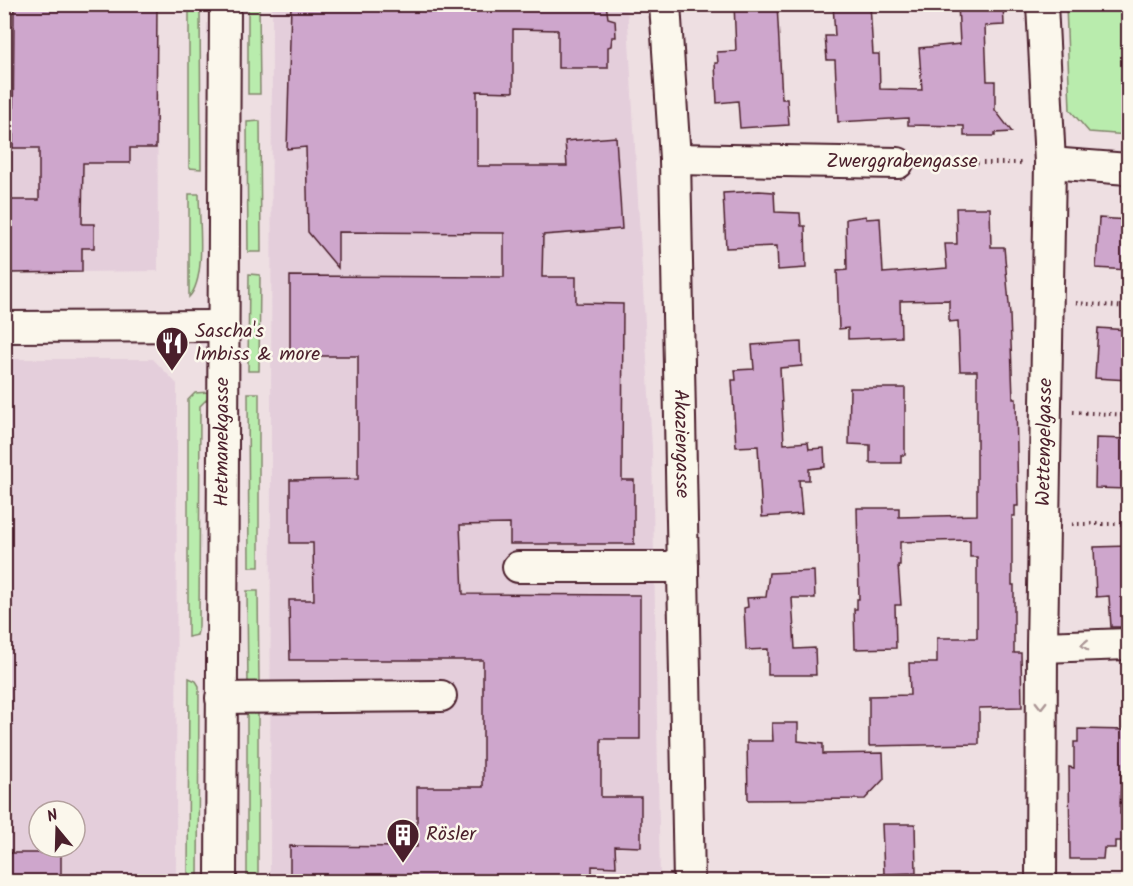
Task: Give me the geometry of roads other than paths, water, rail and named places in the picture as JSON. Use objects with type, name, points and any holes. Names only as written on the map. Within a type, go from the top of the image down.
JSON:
[{"type":"street","name":"Hetmanekgasse","points":[[221,882],[225,4]]},
{"type":"street","name":"Akaziengasse","points":[[666,4],[675,159],[689,882]]},
{"type":"street","name":"Wettengelgasse","points":[[1041,882],[1042,647],[1050,163],[1042,4]]},
{"type":"street","name":"Zwerggrabengasse","points":[[675,159],[898,163]]},
{"type":"street","points":[[1050,163],[1128,169]]},
{"type":"street","points":[[4,327],[223,326]]},
{"type":"street","points":[[518,567],[683,567]]},
{"type":"street","points":[[1042,647],[1128,644]]},
{"type":"street","points":[[221,698],[441,696]]},
{"type":"place","name":"Sascha's Imbiss & more","points":[[172,372]]},
{"type":"place","name":"Rösler","points":[[403,864]]}]
